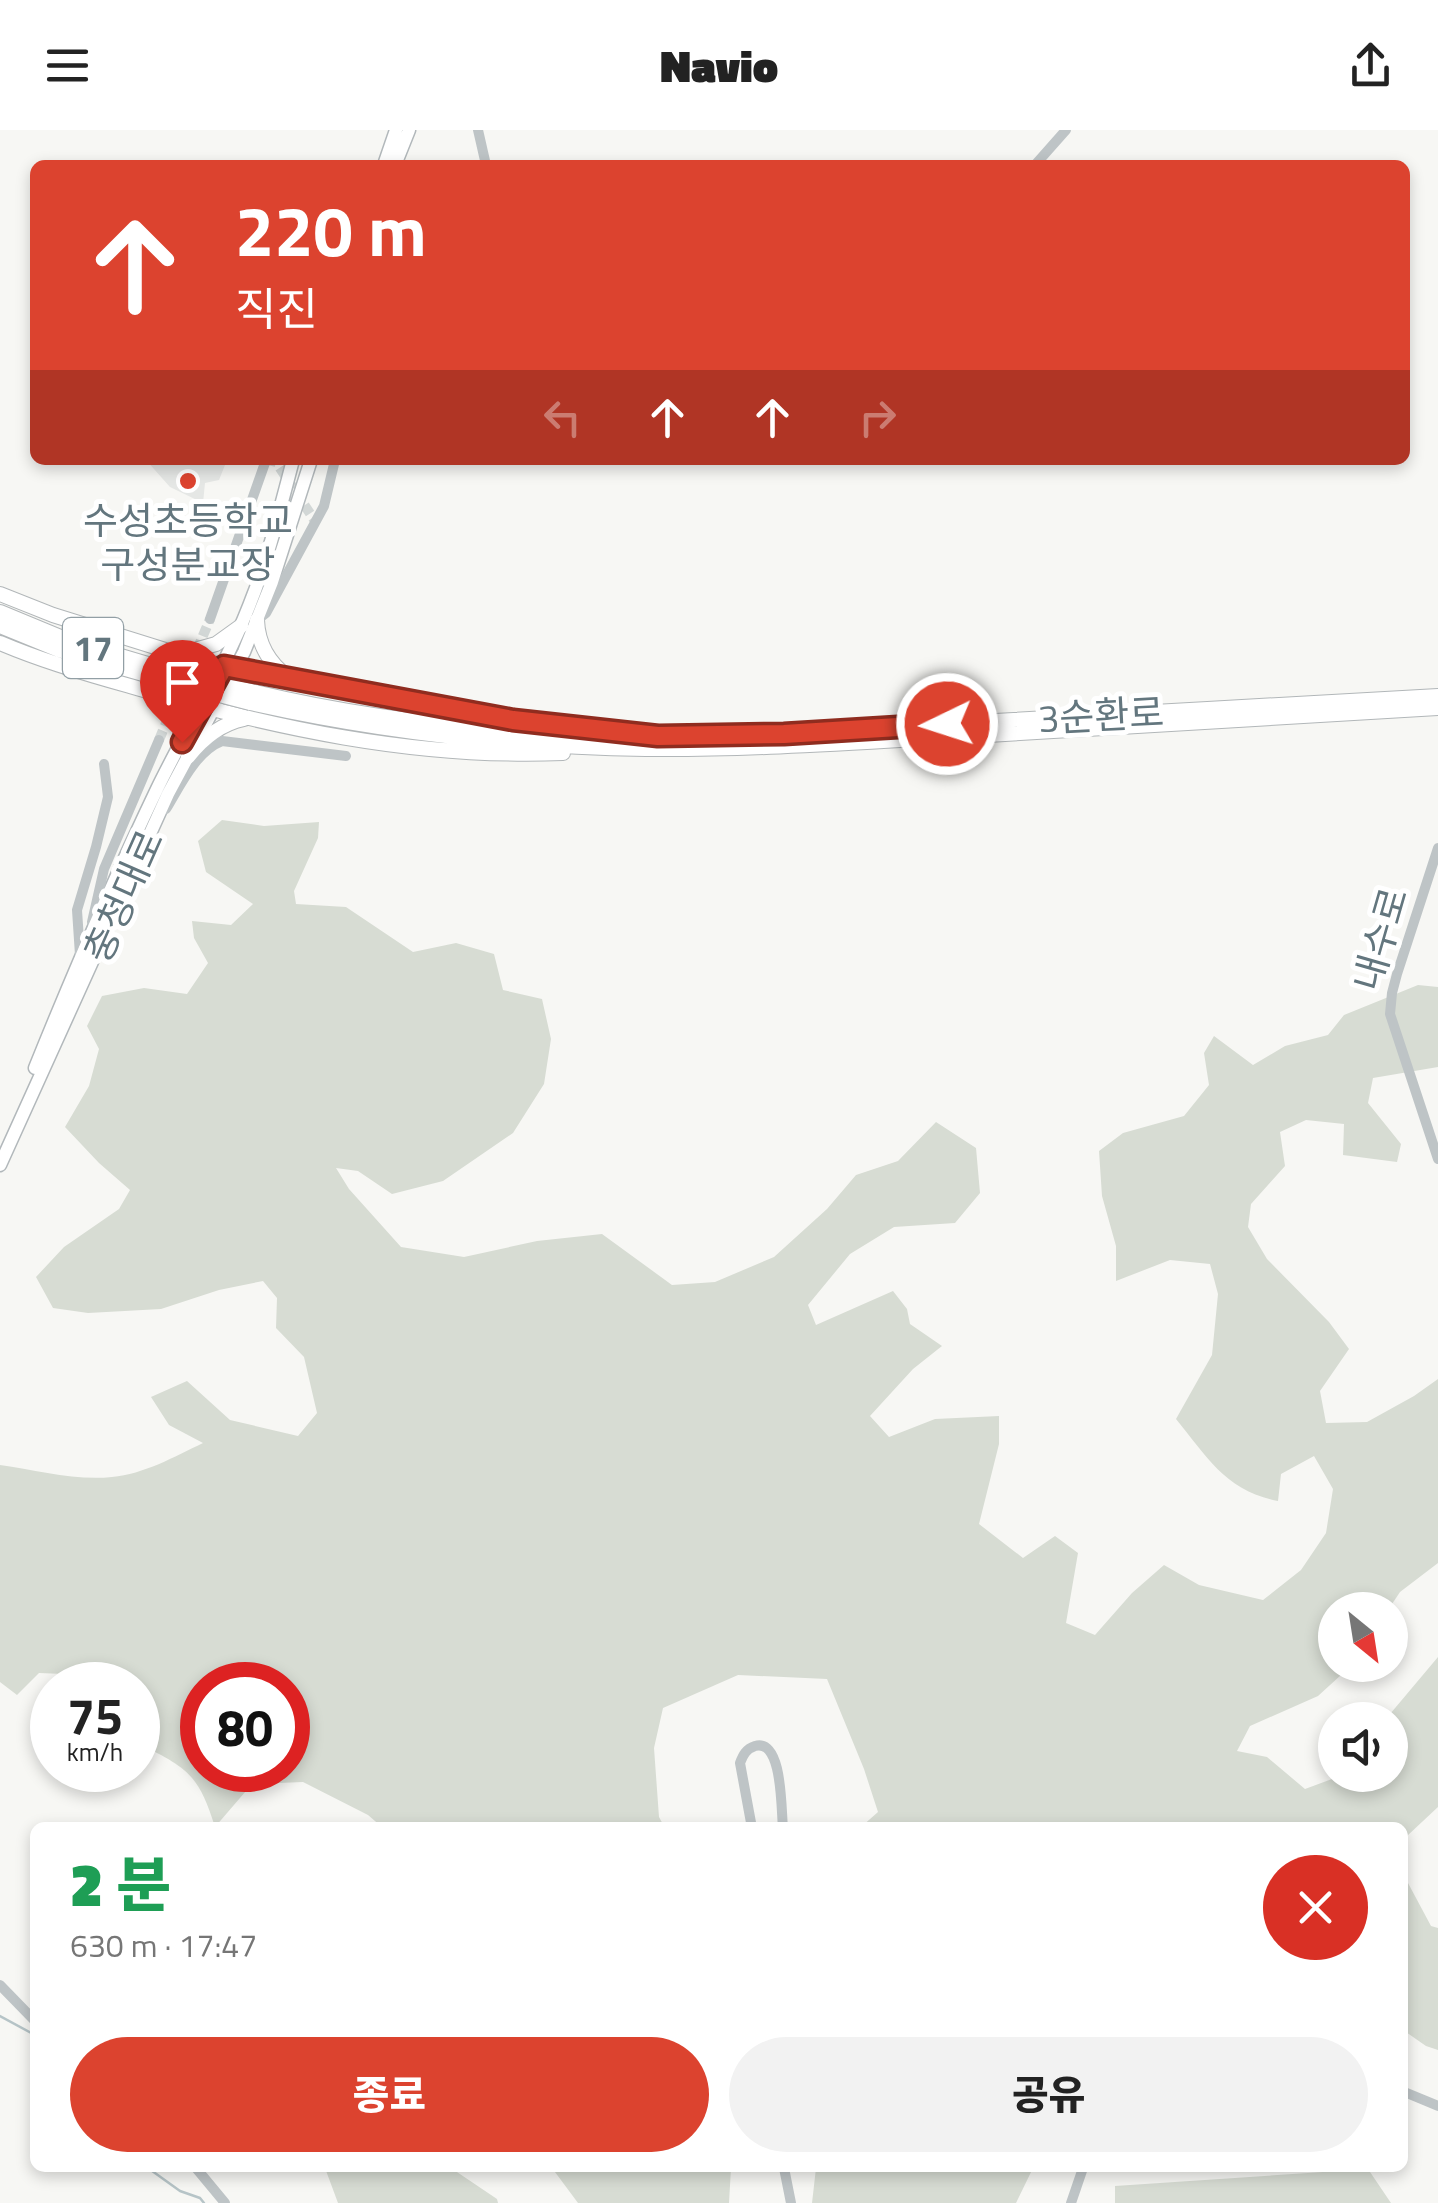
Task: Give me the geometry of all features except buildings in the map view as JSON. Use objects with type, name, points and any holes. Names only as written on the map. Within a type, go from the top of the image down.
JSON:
[{"type":"highway","points":[[0,594],[53,615],[197,660],[513,720],[658,736]]},
{"type":"highway","name":"3순환로","points":[[0,612],[251,704],[470,738],[590,747],[871,742],[1438,708]]},
{"type":"highway","points":[[256,620],[265,652],[289,678]]},
{"type":"highway","name":"3순환로","points":[[0,626],[59,650],[186,681]]},
{"type":"highway","points":[[178,654],[209,648],[240,626]]},
{"type":"highway","points":[[0,644],[206,709],[230,714],[251,704]]},
{"type":"highway","points":[[182,702],[197,660]]},
{"type":"highway","points":[[230,714],[236,668]]},
{"type":"highway","points":[[160,696],[179,722],[184,751],[234,721],[251,704]]},
{"type":"highway","name":"3순환로","points":[[251,704],[518,731],[658,736],[838,732],[1438,696]]},
{"type":"main road","points":[[386,160],[396,130]]},
{"type":"main road","points":[[397,160],[410,130]]},
{"type":"main road","name":"충청대로","points":[[236,668],[240,626],[271,542],[292,465]]},
{"type":"main road","name":"충청대로","points":[[0,1151],[88,936],[206,709],[236,668],[294,519],[310,465]]},
{"type":"main road","name":"충청대로","points":[[0,1164],[146,845],[184,751]]},
{"type":"street","points":[[478,130],[485,160]]},
{"type":"street","points":[[1039,160],[1066,130]]},
{"type":"street","points":[[210,619],[264,465]]},
{"type":"street","points":[[256,620],[266,613],[324,506],[333,465]]},
{"type":"street","points":[[88,936],[104,869],[159,740]]},
{"type":"street","points":[[146,845],[196,762],[212,745],[240,742],[346,756]]},
{"type":"street","points":[[80,954],[77,910],[108,798],[104,764]]},
{"type":"street","name":"내수로","points":[[1438,848],[1390,1005],[1391,1021],[1438,1159]]},
{"type":"street","points":[[751,1822],[740,1763],[752,1746],[762,1745],[772,1750],[776,1761],[782,1822]]},
{"type":"street","points":[[0,1985],[30,2017]]},
{"type":"street","points":[[1408,2094],[1438,2106]]},
{"type":"street","points":[[199,2172],[226,2203]]},
{"type":"street","points":[[785,2172],[791,2203]]},
{"type":"street","points":[[1071,2203],[1082,2172]]},
{"type":"shaded area","name":"수성초등학교 구성분교장","points":[[150,465],[225,465],[219,480],[205,483],[203,503],[170,487]]},
{"type":"shaded area","points":[[222,820],[264,826],[319,822],[318,838],[294,891],[296,904],[346,907],[413,952],[456,943],[494,954],[503,990],[542,999],[551,1039],[544,1084],[513,1133],[443,1181],[392,1194],[358,1171],[336,1168],[349,1189],[401,1247],[464,1257],[537,1241],[602,1234],[672,1285],[715,1282],[774,1257],[827,1209],[856,1175],[898,1161],[936,1122],[976,1148],[980,1193],[955,1223],[894,1227],[850,1254],[808,1305],[816,1325],[893,1291],[907,1309],[910,1324],[942,1346],[913,1369],[870,1416],[889,1437],[935,1419],[999,1416],[999,1444],[979,1524],[1023,1558],[1055,1536],[1078,1553],[1066,1623],[1095,1635],[1132,1593],[1164,1565],[1199,1585],[1263,1600],[1301,1570],[1326,1533],[1333,1489],[1314,1456],[1281,1474],[1278,1501],[1260,1496],[1220,1471],[1176,1419],[1212,1355],[1218,1294],[1210,1264],[1170,1260],[1116,1281],[1116,1246],[1102,1196],[1099,1151],[1123,1133],[1184,1116],[1209,1085],[1204,1053],[1214,1036],[1253,1065],[1285,1046],[1328,1035],[1344,1015],[1418,985],[1438,987],[1438,1067],[1373,1078],[1368,1103],[1401,1144],[1397,1162],[1343,1155],[1344,1124],[1306,1120],[1280,1132],[1285,1166],[1251,1204],[1248,1227],[1267,1259],[1329,1322],[1349,1349],[1320,1391],[1326,1423],[1367,1422],[1438,1379],[1438,1563],[1400,1592],[1318,1592],[1318,1682],[1333,1682],[1318,1696],[1250,1726],[1237,1751],[1267,1757],[1305,1789],[1318,1784],[1318,1792],[1408,1792],[1408,1702],[1400,1702],[1438,1657],[1438,1807],[1408,1835],[1408,1822],[867,1822],[878,1812],[827,1679],[738,1675],[663,1708],[654,1748],[662,1822],[376,1822],[310,1786],[310,1662],[180,1662],[180,1767],[160,1755],[160,1662],[30,1662],[30,1682],[17,1695],[0,1682],[0,1465],[98,1478],[136,1472],[170,1459],[203,1443],[169,1425],[151,1397],[187,1381],[230,1420],[298,1436],[317,1413],[304,1357],[276,1328],[277,1298],[263,1281],[161,1309],[88,1313],[53,1308],[36,1277],[64,1247],[119,1209],[130,1190],[65,1127],[89,1086],[99,1049],[87,1026],[102,996],[144,988],[187,994],[208,963],[194,938],[192,921],[231,925],[253,904],[206,872],[198,841]]},
{"type":"shaded area","points":[[245,1792],[219,1822],[213,1822],[203,1794]]},
{"type":"shaded area","points":[[1408,1883],[1431,1926],[1438,1928],[1438,2050],[1408,2033]]},
{"type":"shaded area","points":[[326,2172],[457,2172],[498,2203],[338,2203]]},
{"type":"shaded area","points":[[555,2172],[731,2172],[729,2203],[578,2203]]},
{"type":"shaded area","points":[[816,2172],[1031,2172],[1016,2203],[812,2203]]},
{"type":"shaded area","points":[[1370,2172],[1391,2203],[1115,2203],[1115,2186]]},
{"type":"waterway","points":[[0,2016],[30,2032]]},
{"type":"waterway","points":[[154,2172],[204,2203]]},
{"type":"tunnel","points":[[278,465],[315,521]]},
{"type":"tunnel","points":[[197,650],[210,619]]},
{"type":"tunnel","points":[[159,740],[184,680]]},
{"type":"place","name":"수성초등학교 구성분교장","points":[[188,481]]},
{"type":"route","points":[[182,742],[224,666],[513,720],[658,736],[838,732],[947,724]]}]
